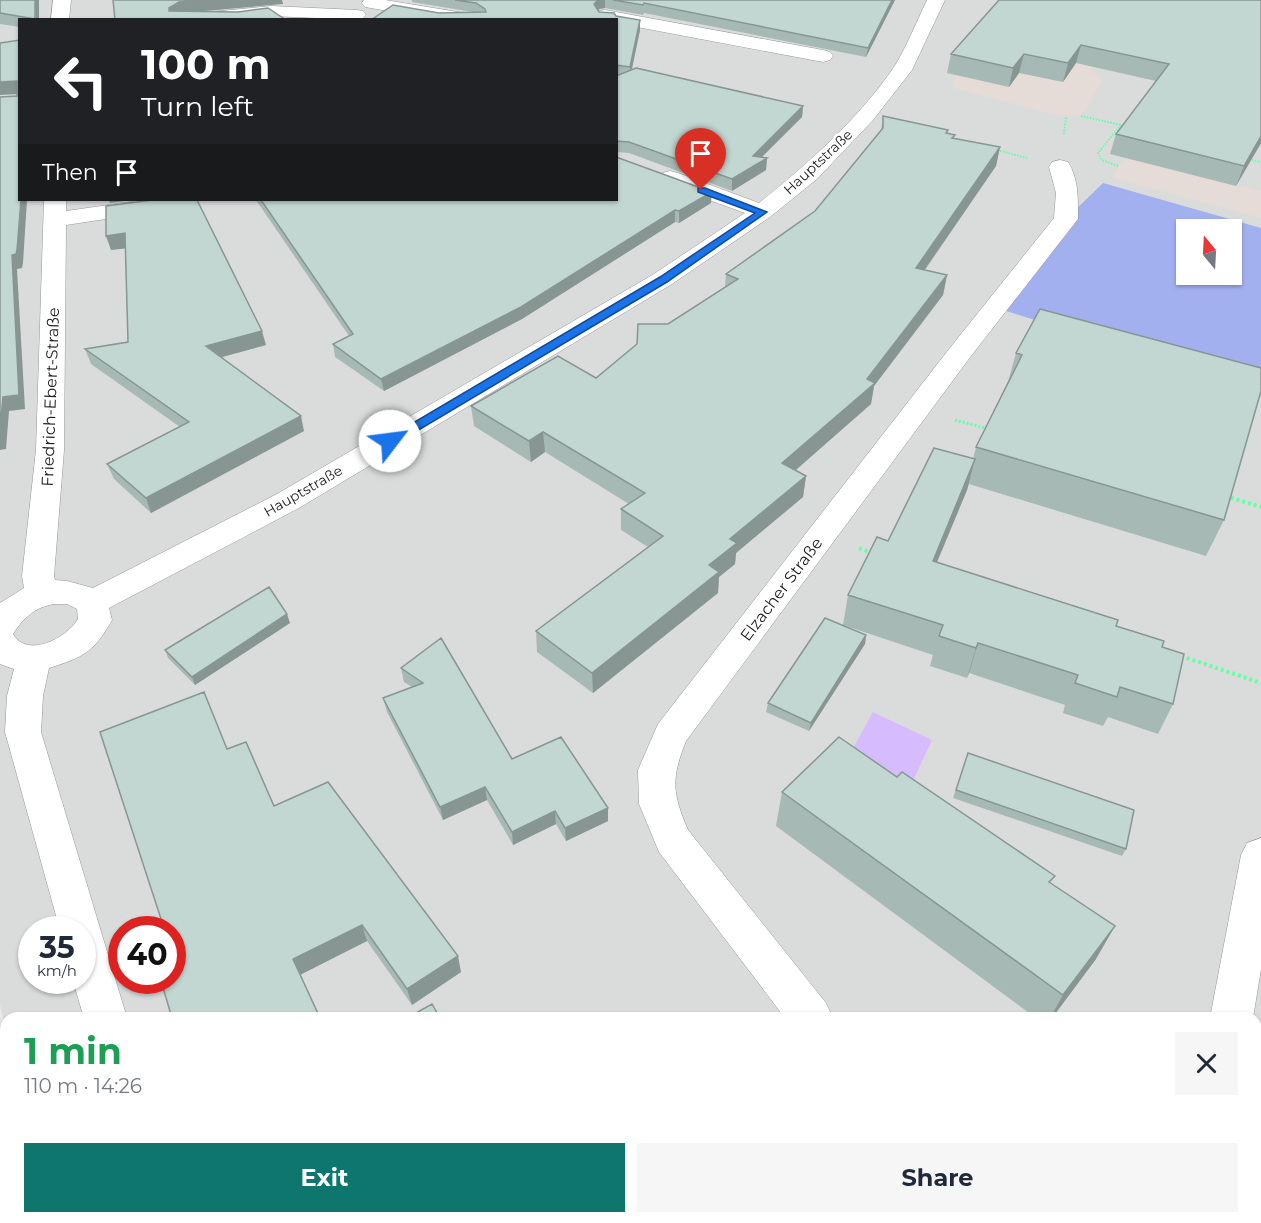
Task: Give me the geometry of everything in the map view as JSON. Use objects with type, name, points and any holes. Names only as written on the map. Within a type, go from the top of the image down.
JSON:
[{"type":"street","points":[[60,18],[62,0]]},
{"type":"street","name":"Hauptstraße","points":[[92,603],[288,501],[663,279],[762,212],[809,174],[866,116],[902,70],[936,0]]},
{"type":"street","points":[[202,18],[271,11],[363,9],[455,18]]},
{"type":"street","points":[[606,12],[823,56]]},
{"type":"street","name":"Elzacher Straße","points":[[806,1012],[673,840],[658,804],[656,770],[671,734],[917,410],[1066,219],[1067,193],[1060,167]]},
{"type":"street","points":[[653,172],[762,212]]},
{"type":"street","points":[[55,210],[172,201]]},
{"type":"street","name":"Friedrich-Ebert-Straße","points":[[41,594],[38,576],[50,450],[55,210]]},
{"type":"street","points":[[0,628],[3,620],[14,608],[41,594],[65,591],[81,595],[92,603],[95,620],[84,638],[61,653],[34,659],[15,656],[2,647],[0,640]]},
{"type":"street","points":[[34,659],[25,696],[23,732],[76,916]]},
{"type":"street","points":[[1232,1012],[1255,920],[1261,855]]},
{"type":"street","points":[[96,987],[103,1012]]},
{"type":"path","points":[[1081,116],[1128,127]]},
{"type":"path","points":[[992,149],[1060,167],[1066,117]]},
{"type":"path","points":[[1118,166],[1102,160],[1098,153],[1121,125]]},
{"type":"path","points":[[1251,160],[1261,162]]},
{"type":"path","points":[[917,410],[998,432]]},
{"type":"path","points":[[1218,494],[1261,507]]},
{"type":"path","points":[[822,536],[878,555]]},
{"type":"path","points":[[1171,652],[1261,683]]},
{"type":"shaded area","points":[[0,0],[1261,0],[1261,1012],[0,1012]]},
{"type":"shaded area","points":[[1096,36],[1118,37],[1090,69],[1103,80],[1081,116],[1056,115],[953,88],[956,75],[1019,73]]},
{"type":"shaded area","points":[[1127,158],[1261,191],[1261,218],[1113,178],[1118,166]]},
{"type":"shaded area","points":[[1103,183],[1229,219],[1176,219],[1176,285],[1242,285],[1242,223],[1261,228],[1261,392],[997,308],[1066,219]]},
{"type":"shaded area","points":[[873,712],[932,740],[905,798],[846,761]]},
{"type":"building","points":[[0,0],[35,0],[35,18],[0,13]]},
{"type":"building","points":[[113,0],[209,0],[179,2],[169,8],[169,11],[238,12],[268,8],[283,18],[115,18]]},
{"type":"building","points":[[455,0],[598,0],[594,4],[599,12],[614,13],[616,16],[640,20],[630,67],[618,65],[618,18],[374,18],[393,5],[439,13],[486,12],[476,3]]},
{"type":"building","points":[[613,0],[892,0],[868,48],[644,3],[643,5]]},
{"type":"building","points":[[999,0],[1261,0],[1261,136],[1244,166],[1116,134],[1169,64],[1081,45],[1068,63],[1024,54],[1013,68],[951,54]]},
{"type":"building","points":[[18,40],[18,201],[21,201],[17,250],[16,254],[12,255],[19,395],[3,397],[0,429],[0,97],[17,96],[17,81],[0,82],[0,43]]},
{"type":"building","points":[[636,68],[803,106],[753,156],[767,158],[732,179],[629,142],[618,141],[618,75]]},
{"type":"building","points":[[883,116],[948,130],[946,133],[955,135],[952,138],[1000,147],[916,268],[947,275],[867,379],[875,383],[782,463],[806,476],[730,539],[737,543],[709,565],[719,572],[592,673],[536,631],[663,536],[621,509],[645,493],[543,432],[529,441],[471,406],[558,356],[596,378],[637,344],[638,324],[668,324],[738,279],[726,274],[815,211],[883,128]]},
{"type":"building","points":[[618,158],[712,192],[679,211],[675,210],[521,307],[381,379],[333,344],[353,334],[262,201],[618,201]]},
{"type":"building","points":[[144,201],[197,201],[262,331],[206,346],[301,416],[146,498],[107,464],[189,422],[85,349],[128,342],[125,233],[106,236],[106,206]]},
{"type":"building","points":[[1040,309],[1261,368],[1261,391],[1224,520],[976,447],[1022,355],[1016,353]]},
{"type":"building","points":[[934,448],[975,459],[933,561],[1118,620],[1116,626],[1164,641],[1162,647],[1184,654],[1173,704],[1120,687],[1117,697],[1075,683],[1078,675],[978,643],[976,648],[939,636],[943,625],[848,595],[877,537],[888,541]]},
{"type":"building","points":[[269,587],[287,614],[192,677],[165,650]]},
{"type":"building","points":[[825,618],[866,635],[811,723],[768,703]]},
{"type":"building","points":[[441,638],[512,759],[561,737],[608,808],[565,828],[555,811],[512,832],[485,787],[440,807],[383,698],[423,683],[401,668]]},
{"type":"building","points":[[204,692],[227,749],[246,742],[274,806],[328,782],[458,956],[407,989],[362,925],[293,959],[317,1012],[170,1012],[165,994],[186,994],[186,916],[160,916],[100,732]]},
{"type":"building","points":[[839,737],[897,777],[902,772],[1055,876],[1049,882],[1115,926],[1063,995],[782,792]]},
{"type":"building","points":[[968,753],[1134,810],[1126,849],[956,790]]},
{"type":"building","points":[[432,1004],[437,1012],[418,1012]]},
{"type":"route","points":[[390,441],[663,279],[762,212],[701,190]]}]
